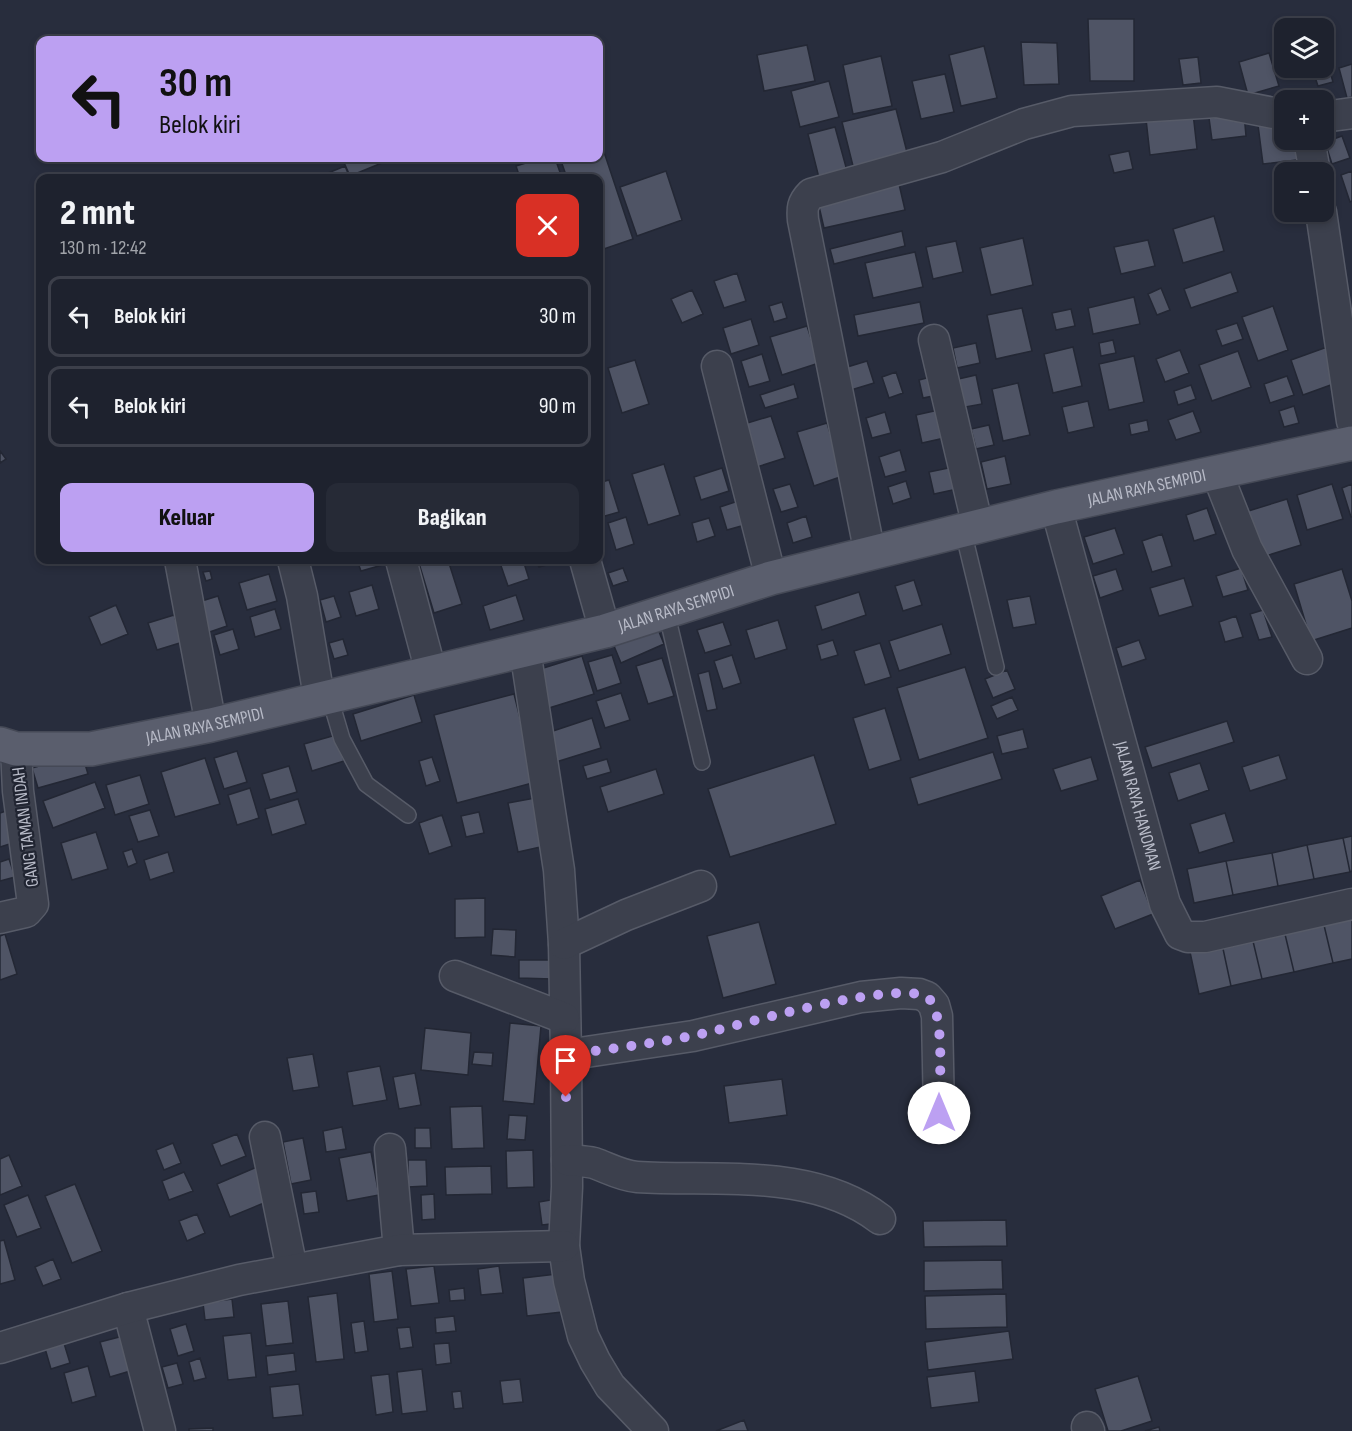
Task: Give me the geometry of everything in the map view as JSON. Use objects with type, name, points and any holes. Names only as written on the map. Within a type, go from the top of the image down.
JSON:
[{"type":"main road","name":"JALAN RAYA SEMPIDI","points":[[8,746],[91,749],[211,725],[324,696],[605,631],[771,578],[1056,507],[1352,443]]},
{"type":"street","points":[[870,554],[803,220],[802,207],[805,199],[811,194],[942,157],[1024,124],[1072,111],[1217,102],[1274,112]]},
{"type":"street","points":[[1334,115],[1352,113]]},
{"type":"street","points":[[1322,222],[1352,421]]},
{"type":"street","points":[[1352,264],[1344,274],[1352,322]]},
{"type":"street","points":[[934,340],[971,529]]},
{"type":"street","points":[[717,366],[771,578]]},
{"type":"street","points":[[1217,473],[1247,549],[1308,659]]},
{"type":"street","name":"JALAN RAYA HANOMAN","points":[[1056,507],[1165,904],[1179,934],[1188,937],[1205,937],[1352,904]]},
{"type":"street","points":[[181,564],[211,725]]},
{"type":"street","points":[[294,564],[324,696]]},
{"type":"street","points":[[402,564],[431,672]]},
{"type":"street","points":[[586,564],[605,631]]},
{"type":"street","points":[[525,650],[559,870],[564,944],[567,1160],[564,1246],[582,1336],[610,1386],[653,1431]]},
{"type":"street","name":"GANG TAMAN INDAH","points":[[0,918],[26,912],[33,904],[18,791],[8,746]]},
{"type":"street","points":[[564,944],[626,915],[701,886]]},
{"type":"street","points":[[455,976],[564,1018]]},
{"type":"street","points":[[566,1055],[693,1036],[861,997],[901,993],[919,994],[927,997],[934,1005],[937,1016],[939,1113]]},
{"type":"street","points":[[265,1137],[292,1269]]},
{"type":"street","points":[[390,1149],[399,1250]]},
{"type":"street","points":[[567,1160],[590,1162],[634,1177],[720,1178],[807,1187],[854,1201],[880,1219]]},
{"type":"street","points":[[0,1348],[128,1308],[292,1269],[399,1250],[564,1246]]},
{"type":"street","points":[[128,1308],[160,1431]]},
{"type":"lane","points":[[971,529],[996,667]]},
{"type":"lane","points":[[666,611],[702,762]]},
{"type":"lane","points":[[324,696],[342,739],[366,784],[408,815]]},
{"type":"building","points":[[1088,19],[1134,19],[1134,81],[1090,81]]},
{"type":"building","points":[[1021,42],[1057,43],[1059,84],[1024,85]]},
{"type":"building","points":[[807,45],[815,81],[764,91],[757,55]]},
{"type":"building","points":[[984,46],[997,98],[961,106],[949,55]]},
{"type":"building","points":[[1269,53],[1274,78],[1277,78],[1279,86],[1248,95],[1239,62]]},
{"type":"building","points":[[881,56],[892,106],[853,114],[843,65]]},
{"type":"building","points":[[1198,57],[1201,83],[1183,85],[1179,59]]},
{"type":"building","points":[[1352,64],[1352,97],[1347,98],[1339,68]]},
{"type":"building","points":[[945,74],[954,112],[921,119],[912,81]]},
{"type":"building","points":[[1315,78],[1332,78],[1333,82],[1318,86]]},
{"type":"building","points":[[829,81],[839,117],[800,127],[791,91]]},
{"type":"building","points":[[896,109],[908,156],[854,170],[842,122]]},
{"type":"building","points":[[1193,113],[1197,149],[1150,155],[1146,119]]},
{"type":"building","points":[[1244,114],[1246,136],[1212,140],[1209,118]]},
{"type":"building","points":[[1274,123],[1274,150],[1304,150],[1305,159],[1263,164],[1258,125]]},
{"type":"building","points":[[835,127],[849,178],[821,186],[808,134]]},
{"type":"building","points":[[1342,136],[1350,158],[1334,163],[1331,162],[1328,150],[1334,150],[1334,139]]},
{"type":"building","points":[[603,149],[633,239],[603,249],[603,174],[566,174],[561,162],[603,162]]},
{"type":"building","points":[[1129,151],[1133,169],[1114,173],[1109,155]]},
{"type":"building","points":[[344,162],[384,162],[355,174],[349,174]]},
{"type":"building","points":[[529,162],[556,162],[561,174],[519,174],[516,166]]},
{"type":"building","points":[[345,166],[348,174],[326,174]]},
{"type":"building","points":[[666,171],[682,220],[637,236],[620,187]]},
{"type":"building","points":[[1352,171],[1352,201],[1350,202],[1341,175]]},
{"type":"building","points":[[899,184],[905,210],[824,228],[818,202]]},
{"type":"building","points":[[1214,216],[1224,251],[1183,263],[1173,229]]},
{"type":"building","points":[[902,231],[905,246],[834,264],[830,249]]},
{"type":"building","points":[[1023,238],[1033,285],[991,295],[980,248]]},
{"type":"building","points":[[1148,240],[1155,266],[1121,274],[1114,247]]},
{"type":"building","points":[[956,241],[963,272],[933,279],[926,247]]},
{"type":"building","points":[[915,252],[923,287],[873,298],[865,263]]},
{"type":"building","points":[[1231,272],[1238,292],[1191,308],[1184,289]]},
{"type":"building","points":[[737,273],[746,301],[724,308],[714,281]]},
{"type":"building","points":[[1161,288],[1170,310],[1157,315],[1148,294]]},
{"type":"building","points":[[692,290],[703,314],[682,323],[671,299]]},
{"type":"building","points":[[1134,297],[1140,324],[1093,334],[1088,308]]},
{"type":"building","points":[[782,302],[787,318],[774,322],[769,306]]},
{"type":"building","points":[[920,302],[924,323],[858,336],[854,315]]},
{"type":"building","points":[[1273,306],[1288,350],[1258,361],[1242,317]]},
{"type":"building","points":[[1022,308],[1032,351],[996,359],[987,315]]},
{"type":"building","points":[[1071,309],[1075,326],[1056,330],[1052,313]]},
{"type":"building","points":[[751,319],[759,345],[731,354],[723,328]]},
{"type":"building","points":[[1237,323],[1243,339],[1222,346],[1216,330]]},
{"type":"building","points":[[807,326],[819,363],[782,375],[770,337]]},
{"type":"building","points":[[1113,340],[1116,353],[1101,356],[1099,343]]},
{"type":"building","points":[[976,343],[980,363],[957,368],[953,348]]},
{"type":"building","points":[[1073,347],[1082,386],[1053,393],[1044,354]]},
{"type":"building","points":[[1327,347],[1339,382],[1303,395],[1291,360]]},
{"type":"building","points":[[1180,350],[1189,373],[1165,382],[1156,359]]},
{"type":"building","points":[[1238,351],[1251,387],[1212,401],[1199,365]]},
{"type":"building","points":[[762,354],[770,381],[749,387],[741,361]]},
{"type":"building","points":[[1134,356],[1144,402],[1109,410],[1099,364]]},
{"type":"building","points":[[635,360],[649,404],[622,413],[608,368]]},
{"type":"building","points":[[867,361],[874,383],[851,390],[844,368]]},
{"type":"building","points":[[896,372],[903,393],[889,398],[882,377]]},
{"type":"building","points":[[938,375],[943,394],[923,398],[919,380]]},
{"type":"building","points":[[976,375],[982,404],[960,408],[954,380]]},
{"type":"building","points":[[1287,376],[1294,395],[1270,403],[1264,384]]},
{"type":"building","points":[[1018,383],[1030,435],[1003,441],[992,389]]},
{"type":"building","points":[[794,384],[798,398],[765,408],[760,395]]},
{"type":"building","points":[[1191,385],[1196,399],[1178,405],[1174,391]]},
{"type":"building","points":[[1088,401],[1094,427],[1068,433],[1062,407]]},
{"type":"building","points":[[1294,406],[1299,423],[1284,427],[1279,411]]},
{"type":"building","points":[[943,409],[949,437],[922,443],[916,415]]},
{"type":"building","points":[[1193,411],[1201,432],[1176,440],[1168,420]]},
{"type":"building","points":[[885,412],[891,433],[872,438],[866,418]]},
{"type":"building","points":[[771,416],[785,458],[757,467],[744,424]]},
{"type":"building","points":[[1147,420],[1149,431],[1131,435],[1129,424]]},
{"type":"building","points":[[827,423],[843,476],[814,486],[797,432]]},
{"type":"building","points":[[989,425],[994,445],[976,449],[971,429]]},
{"type":"building","points":[[900,450],[906,471],[885,477],[879,457]]},
{"type":"building","points":[[0,451],[6,459],[0,463]]},
{"type":"building","points":[[1005,456],[1011,484],[987,489],[981,462]]},
{"type":"building","points":[[664,464],[680,515],[648,525],[632,474]]},
{"type":"building","points":[[958,466],[962,488],[934,494],[929,472]]},
{"type":"building","points":[[722,468],[729,491],[701,500],[694,477]]},
{"type":"building","points":[[609,480],[619,512],[603,517],[603,482]]},
{"type":"building","points":[[906,481],[911,498],[893,504],[888,487]]},
{"type":"building","points":[[790,484],[798,507],[781,512],[773,489]]},
{"type":"building","points":[[1332,484],[1343,519],[1307,530],[1297,495]]},
{"type":"building","points":[[1352,484],[1352,517],[1351,517],[1342,488]]},
{"type":"building","points":[[744,499],[752,523],[727,530],[720,507]]},
{"type":"building","points":[[1287,499],[1301,545],[1256,559],[1242,513]]},
{"type":"building","points":[[1207,508],[1216,534],[1194,541],[1186,515]]},
{"type":"building","points":[[806,516],[812,537],[793,543],[787,523]]},
{"type":"building","points":[[626,517],[634,544],[616,550],[608,523]]},
{"type":"building","points":[[709,518],[715,536],[697,542],[692,523]]},
{"type":"building","points":[[1115,528],[1124,554],[1093,564],[1084,537]]},
{"type":"building","points":[[1162,534],[1172,566],[1152,572],[1142,541]]},
{"type":"building","points":[[358,564],[386,564],[361,571]]},
{"type":"building","points":[[419,564],[449,564],[462,604],[434,613]]},
{"type":"building","points":[[500,564],[524,564],[529,579],[508,586]]},
{"type":"building","points":[[623,568],[628,581],[613,586],[608,573]]},
{"type":"building","points":[[1241,568],[1248,590],[1223,597],[1216,576]]},
{"type":"building","points":[[1116,569],[1123,590],[1100,598],[1093,576]]},
{"type":"building","points":[[1342,569],[1352,601],[1352,628],[1311,641],[1294,584]]},
{"type":"building","points":[[210,571],[212,579],[206,581],[203,572]]},
{"type":"building","points":[[269,574],[277,601],[247,610],[239,583]]},
{"type":"building","points":[[1184,578],[1193,606],[1159,616],[1150,588]]},
{"type":"building","points":[[914,580],[922,605],[903,611],[895,586]]},
{"type":"building","points":[[372,585],[379,609],[356,616],[349,592]]},
{"type":"building","points":[[859,592],[866,615],[822,630],[815,606]]},
{"type":"building","points":[[516,595],[524,620],[490,630],[483,606]]},
{"type":"building","points":[[218,596],[227,626],[201,635],[192,604]]},
{"type":"building","points":[[334,596],[341,617],[326,622],[320,600]]},
{"type":"building","points":[[1030,596],[1036,624],[1013,628],[1007,600]]},
{"type":"building","points":[[116,605],[128,634],[101,645],[89,617]]},
{"type":"building","points":[[275,609],[281,629],[255,637],[250,617]]},
{"type":"building","points":[[1263,610],[1272,637],[1259,640],[1250,614]]},
{"type":"building","points":[[174,615],[183,642],[157,650],[148,623]]},
{"type":"building","points":[[1236,616],[1243,637],[1225,642],[1219,622]]},
{"type":"building","points":[[778,620],[787,649],[755,659],[746,630]]},
{"type":"building","points":[[723,622],[731,645],[705,653],[697,630]]},
{"type":"building","points":[[942,624],[951,654],[899,671],[889,641]]},
{"type":"building","points":[[657,627],[664,644],[621,663],[614,646]]},
{"type":"building","points":[[233,629],[239,649],[220,655],[214,635]]},
{"type":"building","points":[[343,639],[348,655],[334,659],[329,643]]},
{"type":"building","points":[[833,640],[838,655],[821,660],[817,645]]},
{"type":"building","points":[[1139,640],[1146,659],[1122,667],[1116,648]]},
{"type":"building","points":[[880,643],[891,677],[865,685],[854,651]]},
{"type":"building","points":[[612,655],[621,683],[597,691],[588,662]]},
{"type":"building","points":[[732,655],[741,683],[723,689],[714,661]]},
{"type":"building","points":[[582,656],[594,694],[549,708],[537,670]]},
{"type":"building","points":[[662,658],[674,696],[648,704],[636,666]]},
{"type":"building","points":[[965,667],[988,738],[919,760],[897,688]]},
{"type":"building","points":[[1007,670],[1015,689],[993,698],[985,679]]},
{"type":"building","points":[[709,671],[717,709],[707,711],[698,674]]},
{"type":"building","points":[[621,693],[630,720],[605,728],[596,701]]},
{"type":"building","points":[[514,694],[536,782],[457,803],[434,715]]},
{"type":"building","points":[[414,695],[422,722],[361,741],[353,714]]},
{"type":"building","points":[[1012,697],[1018,710],[997,719],[991,706]]},
{"type":"building","points":[[885,708],[901,760],[869,770],[853,718]]},
{"type":"building","points":[[592,718],[601,748],[556,762],[547,733]]},
{"type":"building","points":[[1227,721],[1234,742],[1152,768],[1145,747]]},
{"type":"building","points":[[1023,729],[1028,748],[1002,754],[997,736]]},
{"type":"building","points":[[336,735],[344,761],[312,771],[304,744]]},
{"type":"building","points":[[237,751],[247,782],[224,789],[214,758]]},
{"type":"building","points":[[993,752],[1002,779],[918,805],[910,778]]},
{"type":"building","points":[[82,754],[88,774],[38,788],[32,768]]},
{"type":"building","points":[[814,755],[836,824],[730,857],[708,789]]},
{"type":"building","points":[[1279,755],[1287,779],[1250,791],[1242,767]]},
{"type":"building","points":[[432,757],[440,781],[426,786],[419,761]]},
{"type":"building","points":[[1091,757],[1098,780],[1061,791],[1053,769]]},
{"type":"building","points":[[205,758],[220,804],[175,817],[161,772]]},
{"type":"building","points":[[607,759],[611,772],[587,779],[583,766]]},
{"type":"building","points":[[1200,763],[1209,790],[1178,801],[1169,773]]},
{"type":"building","points":[[289,766],[297,792],[270,800],[262,774]]},
{"type":"building","points":[[656,769],[664,794],[608,812],[600,787]]},
{"type":"building","points":[[140,775],[149,804],[115,815],[106,785]]},
{"type":"building","points":[[95,782],[105,808],[53,828],[43,801]]},
{"type":"building","points":[[250,788],[259,818],[237,825],[228,795]]},
{"type":"building","points":[[535,798],[545,846],[518,852],[508,803]]},
{"type":"building","points":[[298,799],[306,824],[272,835],[265,809]]},
{"type":"building","points":[[9,810],[19,841],[0,847],[0,813]]},
{"type":"building","points":[[150,810],[159,836],[138,842],[129,816]]},
{"type":"building","points":[[479,812],[484,833],[466,837],[461,816]]},
{"type":"building","points":[[1225,813],[1234,842],[1199,853],[1190,824]]},
{"type":"building","points":[[442,815],[452,846],[429,854],[419,823]]},
{"type":"building","points":[[96,832],[108,869],[72,880],[61,843]]},
{"type":"building","points":[[1352,836],[1352,871],[1350,872],[1343,838]]},
{"type":"building","points":[[1343,838],[1350,872],[1314,879],[1307,845]]},
{"type":"building","points":[[1307,845],[1314,879],[1278,886],[1272,853]]},
{"type":"building","points":[[132,849],[137,863],[128,867],[123,852]]},
{"type":"building","points":[[168,852],[174,872],[150,880],[144,860]]},
{"type":"building","points":[[1272,853],[1278,886],[1233,895],[1226,861]]},
{"type":"building","points":[[9,859],[15,877],[0,881],[0,862]]},
{"type":"building","points":[[1226,861],[1233,895],[1194,903],[1187,869]]},
{"type":"building","points":[[1140,880],[1153,914],[1115,929],[1101,896]]},
{"type":"building","points":[[485,898],[485,937],[455,938],[455,899]]},
{"type":"building","points":[[1352,915],[1352,959],[1333,963],[1323,921]]},
{"type":"building","points":[[1323,921],[1333,963],[1294,972],[1284,930]]},
{"type":"building","points":[[759,922],[776,984],[723,998],[707,936]]},
{"type":"building","points":[[493,929],[516,930],[515,957],[491,955]]},
{"type":"building","points":[[1284,930],[1294,972],[1262,979],[1252,937]]},
{"type":"building","points":[[5,934],[17,974],[0,980],[0,936]]},
{"type":"building","points":[[1252,937],[1262,979],[1231,986],[1222,944]]},
{"type":"building","points":[[1222,944],[1231,986],[1199,994],[1190,952]]},
{"type":"building","points":[[519,960],[552,960],[552,979],[519,978]]},
{"type":"building","points":[[510,1023],[541,1026],[534,1104],[503,1101]]},
{"type":"building","points":[[425,1028],[471,1033],[468,1075],[421,1070]]},
{"type":"building","points":[[474,1052],[493,1053],[492,1066],[472,1064]]},
{"type":"building","points":[[313,1054],[319,1087],[293,1091],[287,1058]]},
{"type":"building","points":[[380,1066],[387,1100],[353,1106],[347,1072]]},
{"type":"building","points":[[415,1073],[421,1105],[399,1109],[393,1077]]},
{"type":"building","points":[[782,1079],[787,1115],[729,1123],[724,1086]]},
{"type":"building","points":[[482,1106],[484,1148],[452,1149],[450,1107]]},
{"type":"building","points":[[509,1115],[527,1116],[525,1140],[507,1139]]},
{"type":"building","points":[[342,1127],[346,1149],[326,1152],[323,1131]]},
{"type":"building","points":[[415,1128],[430,1128],[431,1148],[415,1148]]},
{"type":"building","points":[[237,1134],[246,1156],[221,1166],[212,1144]]},
{"type":"building","points":[[303,1138],[311,1180],[291,1184],[283,1142]]},
{"type":"building","points":[[173,1143],[181,1163],[164,1170],[156,1150]]},
{"type":"building","points":[[533,1150],[534,1187],[507,1188],[506,1151]]},
{"type":"building","points":[[371,1152],[379,1195],[347,1201],[339,1158]]},
{"type":"building","points":[[9,1155],[22,1186],[0,1195],[0,1159]]},
{"type":"building","points":[[408,1160],[426,1160],[427,1186],[408,1187]]},
{"type":"building","points":[[491,1166],[492,1194],[446,1195],[445,1167]]},
{"type":"building","points":[[257,1167],[271,1200],[230,1217],[217,1184]]},
{"type":"building","points":[[184,1172],[193,1191],[169,1200],[162,1181]]},
{"type":"building","points":[[75,1184],[102,1251],[72,1263],[45,1196]]},
{"type":"building","points":[[316,1191],[319,1212],[304,1214],[301,1193]]},
{"type":"building","points":[[434,1194],[435,1219],[422,1220],[421,1195]]},
{"type":"building","points":[[28,1195],[41,1228],[17,1237],[4,1205]]},
{"type":"building","points":[[556,1199],[559,1223],[542,1225],[539,1202]]},
{"type":"building","points":[[197,1214],[205,1233],[187,1241],[179,1221]]},
{"type":"building","points":[[1006,1220],[1007,1246],[924,1247],[923,1221]]},
{"type":"building","points":[[4,1240],[15,1280],[0,1284],[0,1241]]},
{"type":"building","points":[[53,1259],[61,1279],[43,1286],[35,1267]]},
{"type":"building","points":[[1002,1260],[1003,1289],[924,1291],[924,1261]]},
{"type":"building","points":[[434,1266],[439,1303],[411,1306],[406,1269]]},
{"type":"building","points":[[499,1266],[503,1293],[481,1295],[478,1269]]},
{"type":"building","points":[[392,1271],[398,1319],[374,1322],[369,1274]]},
{"type":"building","points":[[557,1274],[562,1312],[527,1316],[523,1278]]},
{"type":"building","points":[[464,1288],[465,1300],[450,1301],[449,1290]]},
{"type":"building","points":[[337,1293],[344,1359],[316,1362],[308,1297]]},
{"type":"building","points":[[1006,1294],[1007,1327],[926,1329],[925,1296]]},
{"type":"building","points":[[232,1299],[234,1317],[205,1320],[203,1303]]},
{"type":"building","points":[[288,1301],[293,1343],[266,1346],[261,1304]]},
{"type":"building","points":[[454,1316],[456,1331],[436,1333],[435,1318]]},
{"type":"building","points":[[364,1321],[368,1351],[355,1353],[351,1323]]},
{"type":"building","points":[[186,1324],[194,1351],[178,1356],[170,1329]]},
{"type":"building","points":[[410,1327],[413,1347],[400,1349],[397,1328]]},
{"type":"building","points":[[1009,1331],[1013,1359],[928,1370],[925,1342]]},
{"type":"building","points":[[251,1333],[256,1377],[228,1380],[223,1336]]},
{"type":"building","points":[[127,1335],[137,1369],[110,1377],[100,1342]]},
{"type":"building","points":[[63,1340],[70,1363],[51,1369],[44,1345]]},
{"type":"building","points":[[449,1343],[451,1363],[436,1365],[434,1344]]},
{"type":"building","points":[[294,1353],[296,1371],[268,1375],[266,1356]]},
{"type":"building","points":[[200,1358],[206,1378],[194,1381],[189,1362]]},
{"type":"building","points":[[177,1363],[183,1384],[168,1388],[162,1367]]},
{"type":"building","points":[[88,1366],[96,1396],[72,1403],[64,1373]]},
{"type":"building","points":[[422,1369],[427,1411],[402,1414],[397,1372]]},
{"type":"building","points":[[975,1371],[979,1402],[931,1408],[927,1377]]},
{"type":"building","points":[[389,1374],[393,1412],[376,1415],[371,1376]]},
{"type":"building","points":[[1138,1376],[1152,1421],[1121,1431],[1108,1431],[1095,1389]]},
{"type":"building","points":[[520,1379],[523,1402],[503,1404],[500,1381]]},
{"type":"building","points":[[299,1384],[303,1415],[273,1418],[270,1387]]},
{"type":"building","points":[[461,1391],[463,1408],[454,1409],[452,1392]]},
{"type":"building","points":[[744,1420],[748,1431],[716,1431]]},
{"type":"building","points":[[1159,1427],[1160,1431],[1145,1431]]},
{"type":"building","points":[[213,1428],[213,1431],[189,1431],[189,1429]]},
{"type":"route","points":[[566,1097],[566,1055],[693,1036],[861,997],[901,993],[919,994],[927,997],[934,1005],[939,1029],[939,1113]]}]
